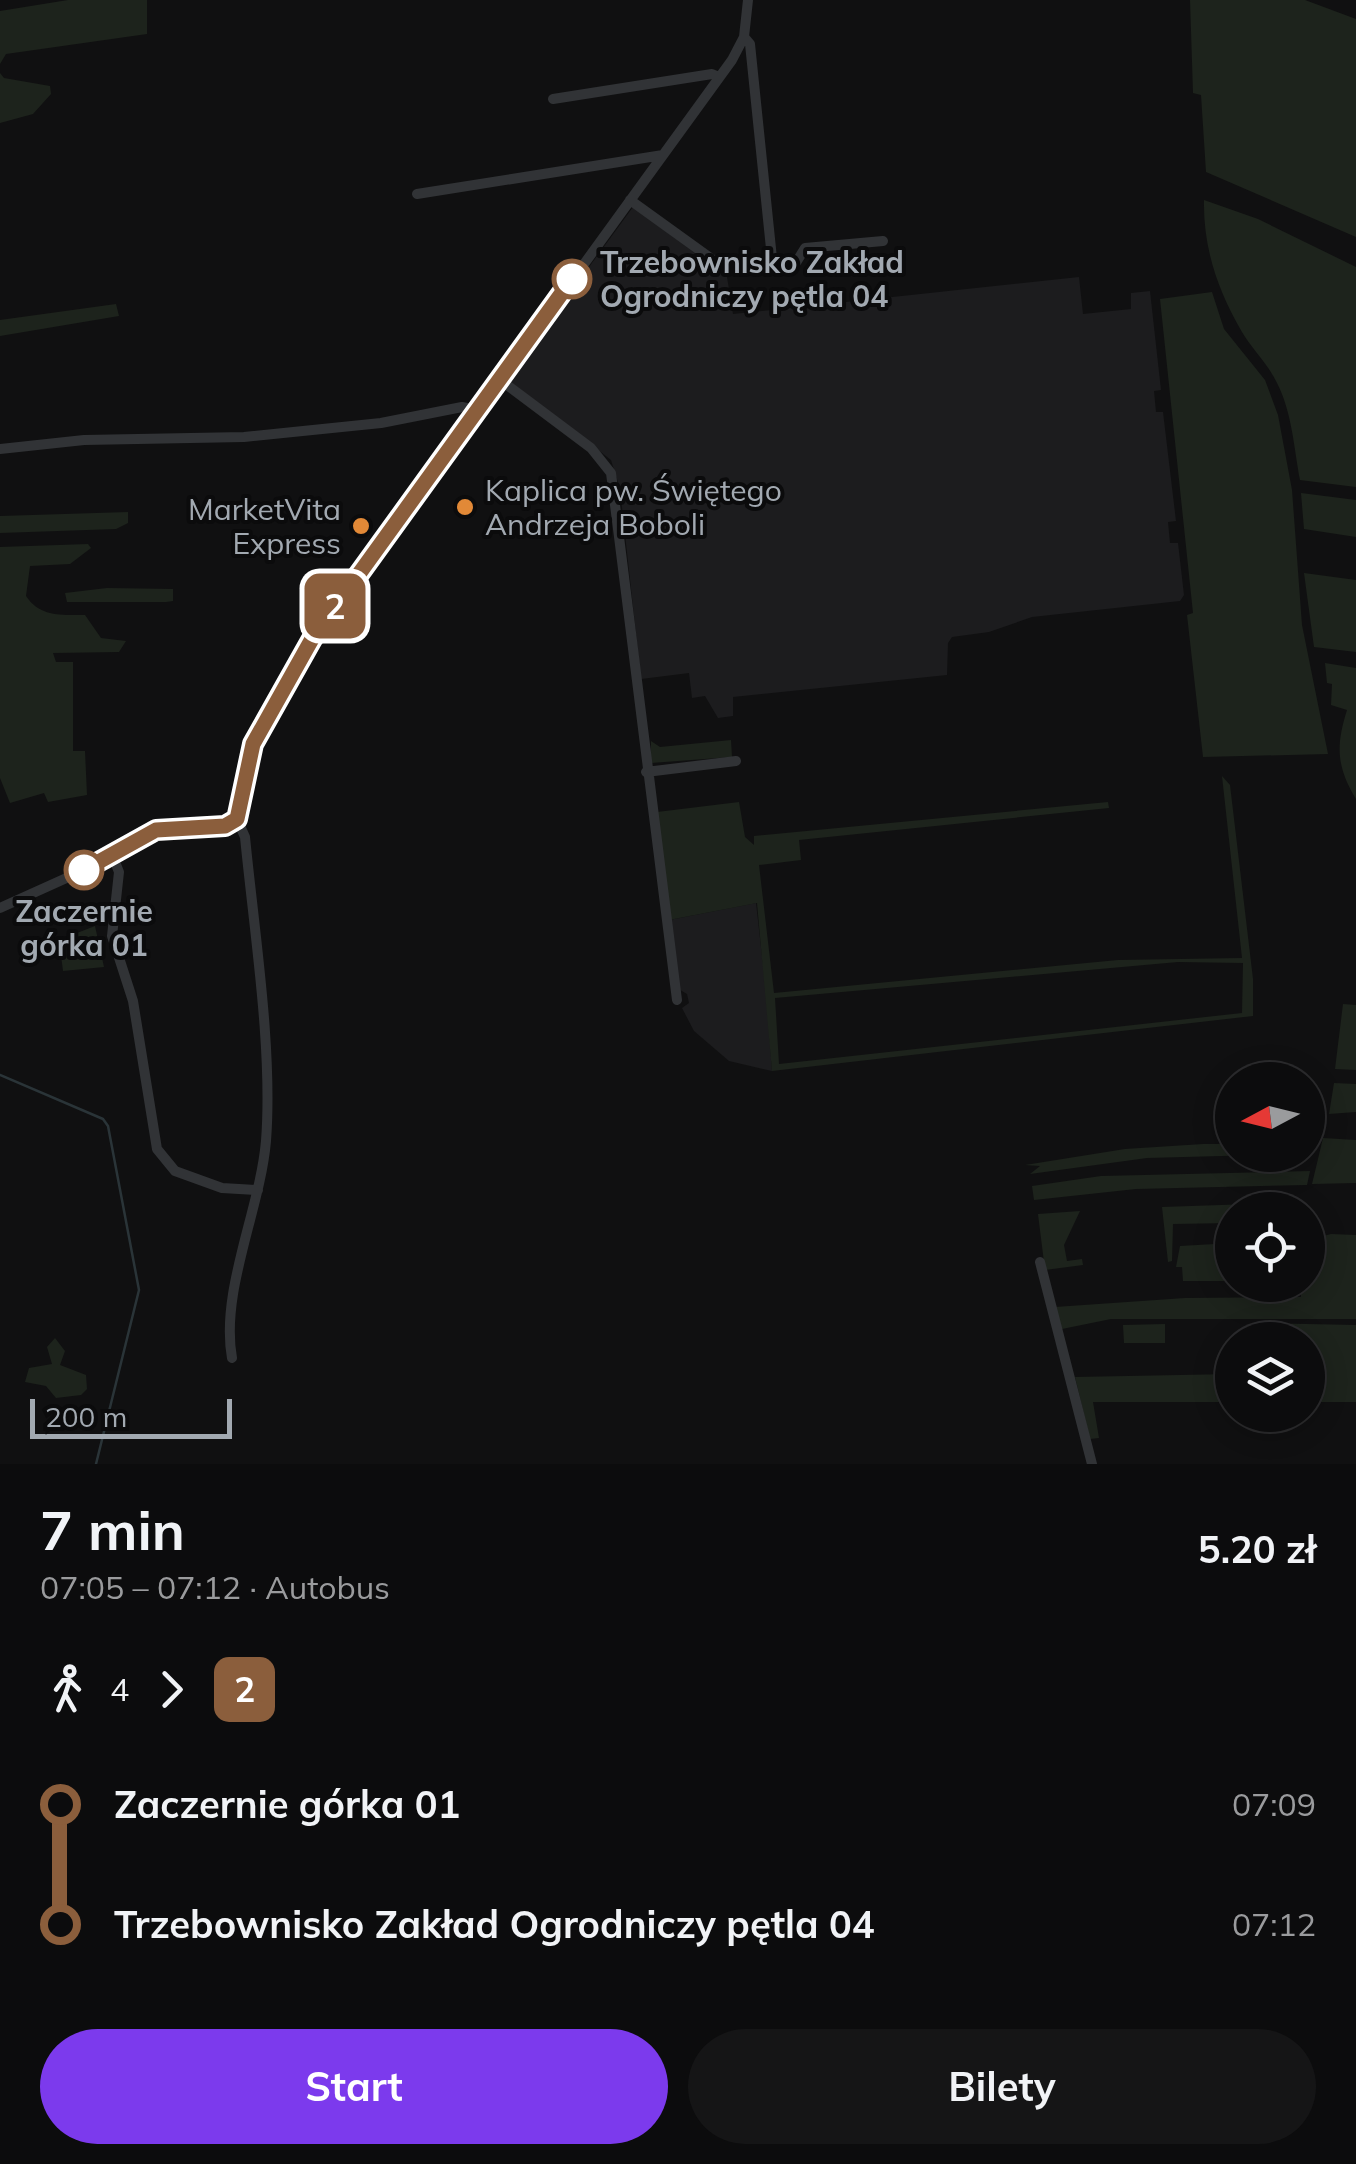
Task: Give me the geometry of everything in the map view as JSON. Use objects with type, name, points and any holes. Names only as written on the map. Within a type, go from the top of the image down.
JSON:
[{"type":"street","points":[[232,1358],[231,1314],[267,1129],[260,996],[244,837],[237,819],[253,744],[343,592],[720,77],[744,37],[748,0]]},
{"type":"street","points":[[744,37],[750,44],[773,268]]},
{"type":"street","points":[[553,98],[712,74],[720,77]]},
{"type":"street","points":[[417,194],[663,155]]},
{"type":"street","points":[[630,200],[727,270],[794,266],[805,248],[882,242]]},
{"type":"street","points":[[499,379],[590,448],[611,473],[677,1000]]},
{"type":"street","points":[[0,449],[84,440],[244,437],[381,423],[462,407],[476,410]]},
{"type":"street","points":[[646,772],[736,761]]},
{"type":"street","points":[[0,908],[114,857],[156,830],[225,826],[237,819]]},
{"type":"street","points":[[114,857],[119,872],[112,936],[133,1001],[158,1149],[176,1171],[222,1188],[258,1190]]},
{"type":"street","points":[[1040,1262],[1092,1464]]},
{"type":"shaded area","points":[[68,0],[147,0],[147,34],[6,54],[0,64],[0,11]]},
{"type":"shaded area","points":[[1190,0],[1305,0],[1356,19],[1356,237],[1206,172],[1201,95],[1193,93]]},
{"type":"shaded area","points":[[0,73],[4,78],[50,86],[51,94],[33,114],[0,123]]},
{"type":"shaded area","points":[[1204,200],[1258,219],[1356,267],[1356,487],[1300,480],[1282,394],[1242,332],[1219,285],[1206,235]]},
{"type":"shaded area","points":[[633,207],[727,277],[733,314],[1079,277],[1083,314],[1131,309],[1131,293],[1150,291],[1161,390],[1154,391],[1156,412],[1163,412],[1176,521],[1168,522],[1170,543],[1178,543],[1184,595],[1180,601],[1032,617],[989,632],[952,637],[948,643],[947,675],[733,697],[733,716],[718,718],[705,696],[692,698],[689,673],[641,679],[620,489],[611,460],[507,379]]},
{"type":"shaded area","points":[[1212,292],[1224,329],[1265,380],[1278,415],[1292,490],[1302,625],[1328,754],[1203,757],[1187,615],[1193,613],[1160,299]]},
{"type":"shaded area","points":[[116,304],[119,316],[0,336],[0,320]]},
{"type":"shaded area","points":[[1301,493],[1356,500],[1356,537],[1304,529]]},
{"type":"shaded area","points":[[128,512],[128,523],[116,529],[0,533],[0,516]]},
{"type":"shaded area","points":[[88,544],[91,548],[70,564],[30,566],[26,596],[44,611],[85,615],[101,638],[126,641],[119,652],[53,653],[56,662],[73,662],[73,751],[85,751],[87,795],[48,802],[44,793],[10,803],[0,778],[0,547]]},
{"type":"shaded area","points":[[1304,573],[1356,580],[1356,652],[1314,647]]},
{"type":"shaded area","points":[[107,588],[173,589],[173,601],[67,602],[65,593]]},
{"type":"shaded area","points":[[1325,663],[1356,668],[1356,799],[1340,755],[1347,710],[1331,705],[1332,684],[1327,683]]},
{"type":"shaded area","points":[[731,740],[732,757],[651,763],[651,741],[660,747]]},
{"type":"shaded area","points":[[1222,776],[1230,785],[1253,979],[1253,1016],[772,1071],[757,903],[669,920],[657,812],[739,802],[745,837],[754,845],[754,836],[1108,802],[1109,808],[799,840],[801,860],[759,865],[774,993],[1118,960],[1242,958]],"holes":[[[1178,962],[1243,963],[1242,1013],[779,1064],[775,998]]]},
{"type":"shaded area","points":[[756,903],[772,1071],[729,1061],[694,1031],[682,1008],[689,1003],[687,994],[677,988],[669,920]]},
{"type":"shaded area","points":[[95,926],[104,967],[63,971],[59,940]]},
{"type":"shaded area","points":[[1343,1004],[1356,1005],[1356,1070],[1335,1069]]},
{"type":"shaded area","points":[[1334,1083],[1356,1084],[1356,1112],[1329,1114]]},
{"type":"shaded area","points":[[1325,1138],[1356,1140],[1356,1183],[1312,1184],[1315,1172],[1325,1172]]},
{"type":"shaded area","points":[[1215,1144],[1215,1156],[1147,1158],[1030,1174],[1040,1166],[1025,1165],[1125,1149]]},
{"type":"shaded area","points":[[1310,1172],[1307,1185],[1136,1189],[1034,1200],[1032,1186],[1101,1176]]},
{"type":"shaded area","points":[[1215,1205],[1215,1223],[1173,1224],[1172,1261],[1168,1262],[1162,1207]]},
{"type":"shaded area","points":[[1080,1211],[1064,1245],[1067,1261],[1082,1259],[1083,1265],[1045,1270],[1038,1214]]},
{"type":"shaded area","points":[[1356,1235],[1356,1319],[1111,1319],[1062,1329],[1055,1307],[1185,1298],[1215,1298],[1215,1302],[1325,1302],[1325,1236]]},
{"type":"shaded area","points":[[1215,1244],[1215,1281],[1183,1281],[1182,1267],[1176,1267],[1180,1246]]},
{"type":"shaded area","points":[[1165,1324],[1165,1343],[1124,1343],[1123,1325]]},
{"type":"shaded area","points":[[1325,1324],[1356,1325],[1356,1402],[1325,1402]]},
{"type":"shaded area","points":[[55,1338],[65,1351],[60,1365],[86,1375],[87,1389],[81,1395],[56,1398],[46,1386],[25,1382],[29,1368],[52,1364],[47,1347]]},
{"type":"shaded area","points":[[1215,1374],[1215,1402],[1093,1402],[1099,1438],[1090,1439],[1075,1377]]},
{"type":"waterway","points":[[0,1075],[103,1119],[108,1126],[139,1290],[96,1464]]},
{"type":"bus line","name":"2","points":[[84,870],[114,857],[156,830],[225,826],[237,819],[253,744],[312,639],[572,279]]},
{"type":"place","name":"Trzebownisko Zakład Ogrodniczy pętla 04","points":[[572,279]]},
{"type":"place","name":"Kaplica pw. Świętego Andrzeja Boboli","points":[[465,507]]},
{"type":"place","name":"MarketVita Express","points":[[361,526]]},
{"type":"place","name":"Zaczernie górka 01","points":[[84,870]]}]
